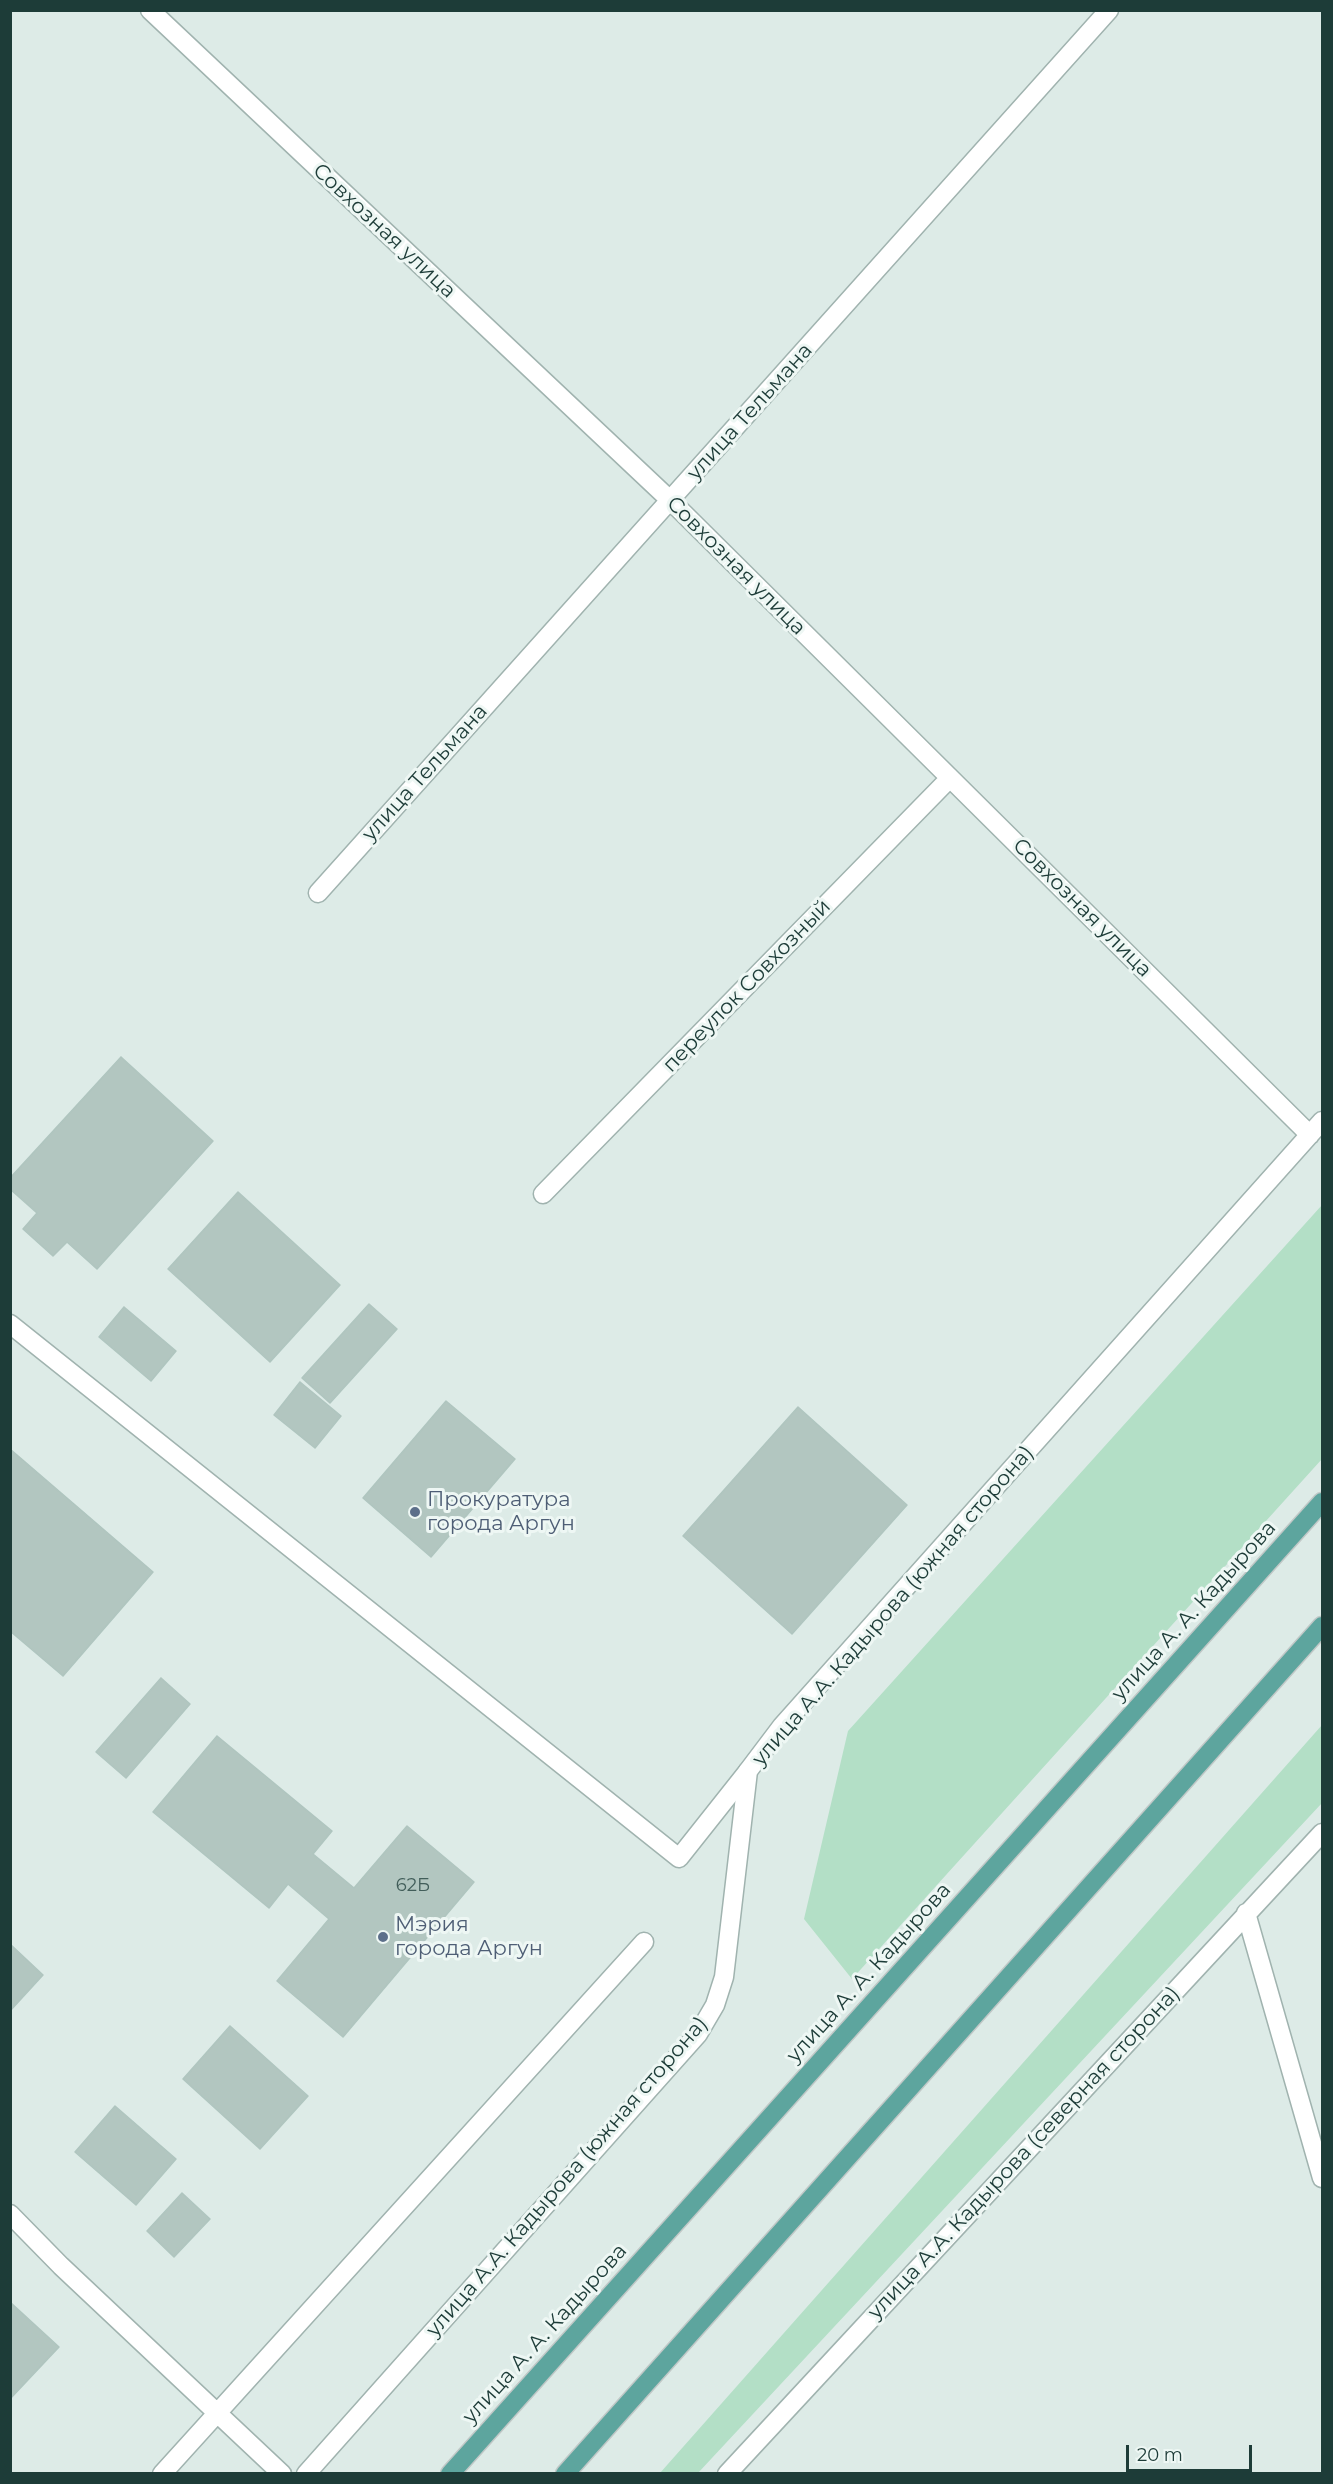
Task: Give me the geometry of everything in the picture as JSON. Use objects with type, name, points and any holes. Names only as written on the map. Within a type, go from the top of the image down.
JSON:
[{"type":"main road","name":"улица А. А. Кадырова","points":[[450,2474],[1323,1502]]},
{"type":"main road","points":[[565,2474],[1323,1626]]},
{"type":"street","name":"Совхозная улица","points":[[150,10],[671,501],[950,778],[1316,1128]]},
{"type":"street","name":"улица Тельмана","points":[[318,893],[1109,10]]},
{"type":"street","name":"переулок Совхозный","points":[[543,1194],[950,778]]},
{"type":"street","name":"улица А.А. Кадырова (южная сторона)","points":[[306,2474],[698,2034],[715,2005],[724,1977],[748,1771],[782,1726],[1316,1128]]},
{"type":"street","points":[[10,1324],[679,1858],[748,1771]]},
{"type":"street","name":"улица А.А. Кадырова (северная сторона)","points":[[727,2474],[1246,1913],[1323,1833]]},
{"type":"street","points":[[1246,1913],[1323,2178]]},
{"type":"street","points":[[162,2474],[644,1942]]},
{"type":"street","points":[[10,2214],[70,2274],[282,2474]]},
{"type":"green space","points":[[1322,1205],[1322,1459],[852,1979],[804,1919],[848,1731]]},
{"type":"green space","points":[[1322,1725],[1322,1803],[698,2473],[660,2473]]},
{"type":"building","points":[[121,1057],[213,1141],[97,1269],[67,1242],[53,1256],[23,1229],[37,1213],[10,1189],[10,1178]]},
{"type":"building","points":[[238,1192],[340,1285],[270,1362],[168,1269]]},
{"type":"building","points":[[369,1304],[397,1329],[330,1403],[302,1378]]},
{"type":"building","points":[[124,1307],[176,1351],[151,1381],[99,1337]]},
{"type":"building","points":[[300,1382],[341,1416],[315,1448],[274,1415]]},
{"type":"building","points":[[446,1401],[515,1459],[431,1557],[363,1498]]},
{"type":"building","points":[[798,1407],[907,1505],[792,1634],[683,1536]]},
{"type":"building","points":[[10,1449],[153,1572],[63,1676],[10,1631]]},
{"type":"building","points":[[161,1678],[190,1704],[126,1778],[96,1752]]},
{"type":"building","points":[[217,1736],[332,1831],[313,1854],[354,1888],[407,1826],[474,1882],[343,2037],[277,1981],[329,1919],[288,1884],[269,1908],[153,1812]]},
{"type":"building","points":[[10,1944],[43,1975],[10,2011]]},
{"type":"building","points":[[230,2026],[308,2096],[260,2149],[183,2079]]},
{"type":"building","points":[[115,2106],[176,2159],[136,2205],[75,2152]]},
{"type":"building","points":[[182,2193],[210,2219],[174,2257],[147,2231]]},
{"type":"building","points":[[10,2302],[59,2347],[10,2399]]},
{"type":"place","name":"Прокуратура города Аргун","points":[[415,1512]]},
{"type":"place","name":"Мэрия города Аргун","points":[[383,1937]]}]
